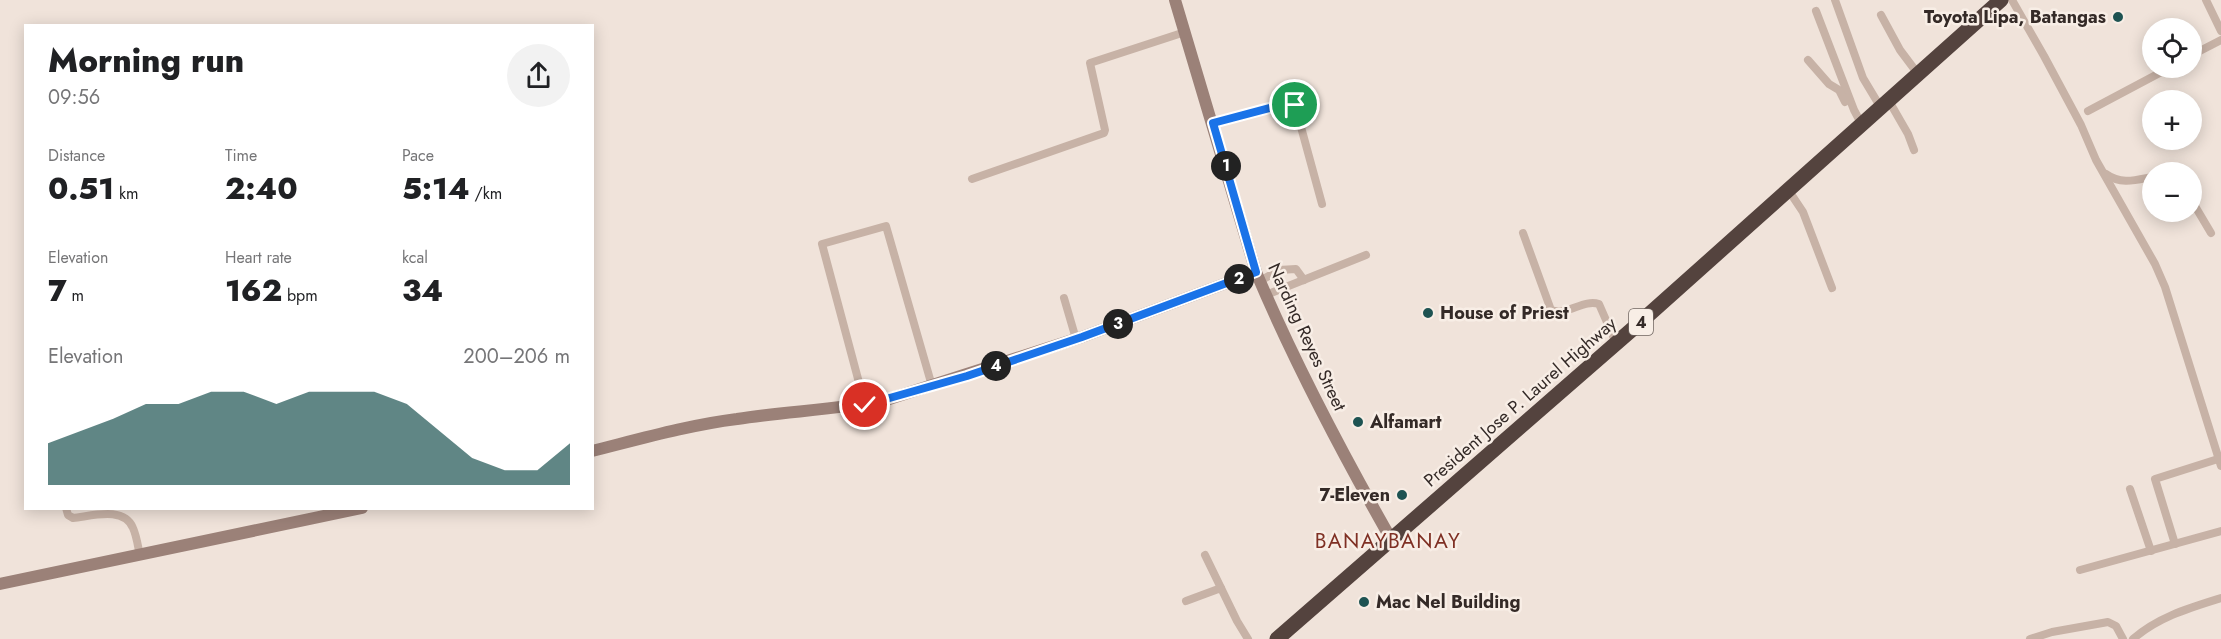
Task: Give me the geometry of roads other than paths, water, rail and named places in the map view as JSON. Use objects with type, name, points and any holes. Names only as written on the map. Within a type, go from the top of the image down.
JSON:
[{"type":"highway","name":"President Jose P. Laurel Highway","points":[[1277,639],[1860,128],[1993,3]]},
{"type":"street","name":"Narding Reyes Street","points":[[1175,0],[1258,277],[1335,439],[1391,539]]},
{"type":"street","points":[[1835,0],[1863,78],[1908,134],[1914,150]]},
{"type":"street","points":[[2012,0],[2076,115],[2165,286],[2220,462],[2155,479],[2175,544]]},
{"type":"street","points":[[2206,0],[2221,32]]},
{"type":"street","points":[[1816,11],[1860,128]]},
{"type":"street","points":[[1881,15],[1900,50],[1918,74]]},
{"type":"street","points":[[972,179],[1104,133],[1106,130],[1090,63],[1185,32]]},
{"type":"street","points":[[2202,50],[2221,40]]},
{"type":"street","points":[[1808,60],[1829,84],[1842,94],[1860,128]]},
{"type":"street","points":[[2088,111],[2150,78]]},
{"type":"street","points":[[1213,123],[1288,103],[1295,105],[1322,204]]},
{"type":"street","points":[[2104,172],[2118,181],[2142,179]]},
{"type":"street","points":[[1789,191],[1803,212],[1832,288]]},
{"type":"street","points":[[2202,218],[2211,234]]},
{"type":"street","points":[[865,405],[822,244],[886,226],[932,386]]},
{"type":"street","points":[[1523,233],[1551,310],[1558,312],[1591,303],[1599,304],[1616,343]]},
{"type":"street","points":[[1266,295],[1366,255]]},
{"type":"street","points":[[594,451],[734,419],[807,409],[865,405],[932,386],[1287,268],[1296,269],[1304,280]]},
{"type":"street","points":[[1064,298],[1076,339]]},
{"type":"street","points":[[2130,489],[2151,550]]},
{"type":"street","points":[[67,510],[68,515],[73,518],[111,511],[126,518],[133,527],[140,556]]},
{"type":"street","points":[[0,584],[353,510]]},
{"type":"street","points":[[2080,570],[2221,531]]},
{"type":"street","points":[[1205,555],[1248,639]]},
{"type":"street","points":[[1186,601],[1221,588]]},
{"type":"street","points":[[2133,639],[2148,626],[2162,619],[2221,598]]},
{"type":"street","points":[[2030,639],[2052,632],[2108,622],[2116,626],[2123,639]]},
{"type":"place","name":"Toyota Lipa, Batangas","points":[[2118,17]]},
{"type":"place","name":"House of Priest","points":[[1428,313]]},
{"type":"place","name":"Alfamart","points":[[1358,422]]},
{"type":"place","name":"7-Eleven","points":[[1402,495]]},
{"type":"place","name":"Mac Nel Building","points":[[1364,602]]},
{"type":"district","name":"BANAYBANAY","points":[[1388,541]]}]
